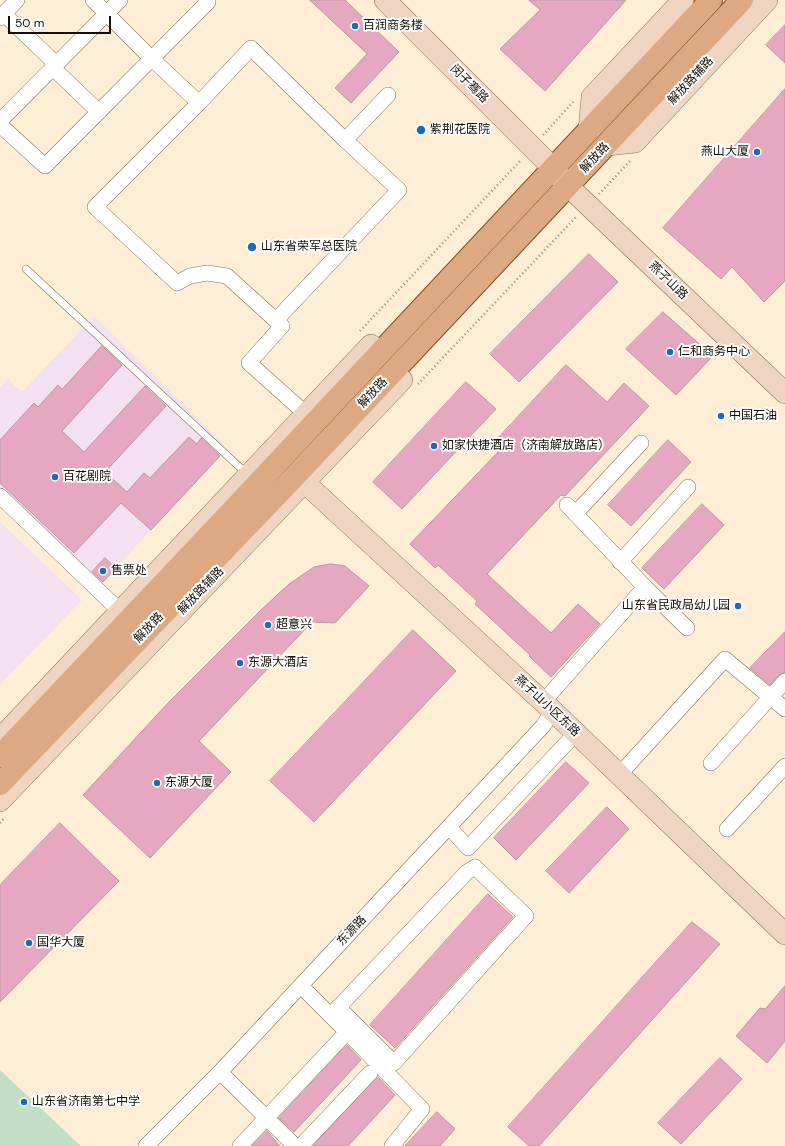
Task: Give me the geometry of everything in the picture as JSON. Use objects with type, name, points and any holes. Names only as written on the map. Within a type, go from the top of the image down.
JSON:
[{"type":"main road","name":"解放路","points":[[0,756],[381,344],[553,168],[711,0]]},
{"type":"main road","name":"解放路","points":[[0,784],[571,184],[742,0]]},
{"type":"main road","points":[[402,380],[406,358]]},
{"type":"street","points":[[17,0],[2,16],[55,66],[99,112]]},
{"type":"street","points":[[93,0],[199,103]]},
{"type":"street","points":[[120,0],[0,121],[45,166],[208,2],[206,0]]},
{"type":"street","name":"闵子骞路","points":[[385,0],[553,168]]},
{"type":"street","points":[[589,130],[592,97],[683,0]]},
{"type":"street","name":"解放路辅路","points":[[607,145],[635,142],[767,0]]},
{"type":"street","points":[[276,320],[399,190],[345,140],[251,48],[95,208],[177,283],[190,276],[207,273],[227,276],[276,320],[282,326],[249,363],[306,414]]},
{"type":"street","points":[[345,140],[388,95]]},
{"type":"street","name":"燕子山路","points":[[553,168],[785,383]]},
{"type":"street","name":"燕子山路","points":[[571,184],[785,393]]},
{"type":"street","points":[[0,739],[306,414],[381,344]]},
{"type":"street","name":"解放路辅路","points":[[0,801],[402,380]]},
{"type":"street","points":[[642,442],[571,509],[644,588],[687,628]]},
{"type":"street","name":"燕子山小区东路","points":[[304,482],[576,733],[785,934]]},
{"type":"street","points":[[620,562],[688,487]]},
{"type":"street","points":[[0,496],[121,612]]},
{"type":"street","name":"东源路","points":[[146,1146],[220,1072],[543,726],[548,707],[644,588]]},
{"type":"street","points":[[619,775],[725,659],[785,709]]},
{"type":"street","points":[[711,763],[785,681]]},
{"type":"street","points":[[449,827],[468,848],[576,733]]},
{"type":"street","points":[[727,829],[785,766]]},
{"type":"street","points":[[301,986],[334,1011],[394,1063],[526,916],[476,867],[467,872],[334,1011]]},
{"type":"street","points":[[334,1011],[347,1032],[422,1109],[392,1146]]},
{"type":"street","points":[[240,1146],[347,1032]]},
{"type":"street","points":[[220,1072],[295,1146]]},
{"type":"street","points":[[301,1146],[370,1073]]},
{"type":"lane","points":[[26,269],[249,475]]},
{"type":"shaded area","points":[[94,316],[227,448],[101,584],[0,489],[0,387],[8,379],[22,392]]},
{"type":"shaded area","points":[[0,522],[82,600],[0,685]]},
{"type":"green space","name":"山东省济南第七中学","points":[[0,1070],[81,1146],[0,1146]]},
{"type":"building","name":"百润商务楼","points":[[310,0],[345,0],[399,52],[351,103],[335,88],[367,54]]},
{"type":"building","points":[[529,0],[626,0],[545,91],[500,49],[540,10]]},
{"type":"building","points":[[785,25],[785,63],[766,45]]},
{"type":"building","name":"燕山大厦","points":[[785,89],[785,281],[764,302],[732,267],[721,279],[663,228]]},
{"type":"building","points":[[589,254],[618,282],[519,382],[490,354]]},
{"type":"building","name":"仁和商务中心","points":[[663,312],[713,356],[676,395],[626,349]]},
{"type":"building","points":[[102,346],[122,365],[62,431],[84,452],[145,386],[166,406],[105,472],[127,492],[144,473],[150,478],[189,437],[197,444],[201,438],[220,456],[151,530],[121,503],[74,553],[0,483],[0,440],[34,403],[38,407],[58,385],[62,389]]},
{"type":"building","points":[[566,365],[607,402],[624,383],[649,406],[565,496],[561,495],[487,574],[551,633],[578,604],[600,624],[551,677],[529,656],[530,655],[475,604],[477,601],[438,565],[435,568],[410,544],[498,452],[491,446]]},
{"type":"building","name":"如家快捷酒店（济南解放路店）","points":[[466,382],[496,409],[402,509],[373,482]]},
{"type":"building","points":[[668,440],[691,462],[631,526],[608,505]]},
{"type":"building","points":[[702,504],[724,525],[664,589],[642,568]]},
{"type":"building","name":"售票处","points":[[105,558],[116,568],[103,582],[92,572]]},
{"type":"building","points":[[331,564],[345,566],[369,586],[335,623],[312,622],[199,741],[231,772],[150,858],[83,795],[167,704],[262,609],[289,584],[314,567]]},
{"type":"building","points":[[413,630],[456,671],[314,822],[270,781]]},
{"type":"building","points":[[785,632],[785,672],[779,675],[770,685],[750,668]]},
{"type":"building","points":[[566,762],[589,783],[516,860],[494,838]]},
{"type":"building","points":[[607,807],[629,829],[569,893],[546,871]]},
{"type":"building","name":"国华大厦","points":[[60,823],[119,881],[0,1002],[0,885]]},
{"type":"building","points":[[488,894],[513,917],[395,1048],[370,1025]]},
{"type":"building","points":[[692,922],[720,944],[539,1146],[529,1146],[508,1127]]},
{"type":"building","points":[[785,986],[785,1041],[767,1063],[736,1036],[760,1008],[765,1009]]},
{"type":"building","points":[[347,1045],[361,1060],[294,1132],[279,1118]]},
{"type":"building","points":[[720,1058],[742,1079],[681,1144],[658,1123]]},
{"type":"building","points":[[378,1077],[395,1095],[348,1146],[313,1146]]},
{"type":"building","points":[[437,1112],[455,1129],[440,1146],[405,1146]]},
{"type":"building","points":[[267,1131],[280,1146],[252,1146]]},
{"type":"place","name":"百润商务楼","points":[[355,26]]},
{"type":"place","name":"紫荆花医院","points":[[421,130]]},
{"type":"place","name":"燕山大厦","points":[[757,152]]},
{"type":"place","name":"山东省荣军总医院","points":[[252,247]]},
{"type":"place","name":"仁和商务中心","points":[[670,352]]},
{"type":"place","name":"中国石油","points":[[721,416]]},
{"type":"place","name":"如家快捷酒店（济南解放路店）","points":[[434,446]]},
{"type":"place","name":"百花剧院","points":[[55,477]]},
{"type":"place","name":"售票处","points":[[103,571]]},
{"type":"place","name":"山东省民政局幼儿园","points":[[738,606]]},
{"type":"place","name":"超意兴","points":[[268,625]]},
{"type":"place","name":"东源大酒店","points":[[240,663]]},
{"type":"place","name":"东源大厦","points":[[157,783]]},
{"type":"place","name":"国华大厦","points":[[29,943]]},
{"type":"place","name":"山东省济南第七中学","points":[[24,1102]]}]
